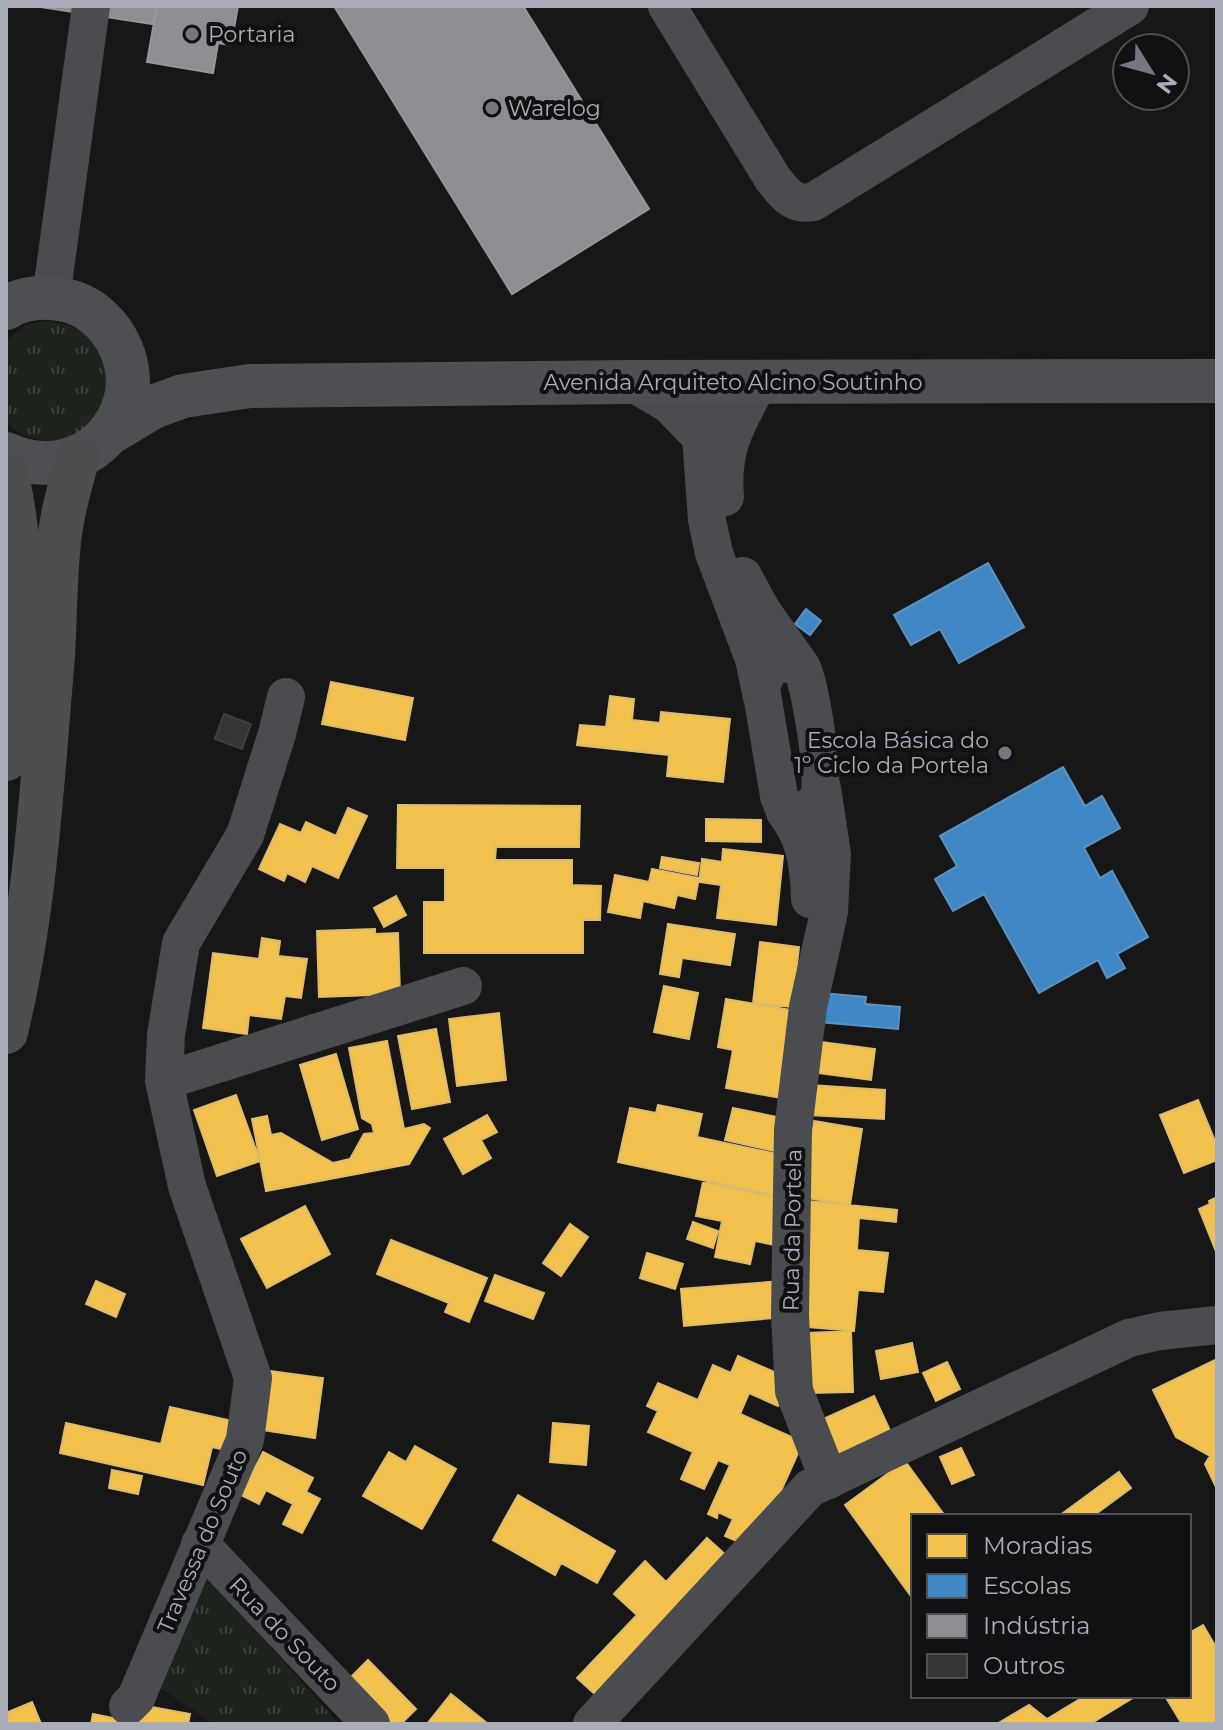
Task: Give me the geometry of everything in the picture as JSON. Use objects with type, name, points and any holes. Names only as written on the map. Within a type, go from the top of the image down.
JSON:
[{"type":"highway","points":[[6,1032],[33,891],[56,620],[58,551],[66,499],[94,445]]},
{"type":"highway","points":[[6,473],[13,500],[19,553],[18,619],[6,759]]},
{"type":"main road","points":[[6,308],[31,299],[51,298]]},
{"type":"main road","name":"Avenida Arquiteto Alcino Soutinho","points":[[51,298],[89,310],[105,323],[117,339],[164,369],[250,386]]},
{"type":"main road","points":[[6,454],[20,461],[59,463],[94,445],[125,403],[127,370],[117,339]]},
{"type":"main road","name":"Avenida Arquiteto Alcino Soutinho","points":[[94,445],[153,407],[183,396],[250,386],[1217,381]]},
{"type":"street","points":[[51,298],[91,6]]},
{"type":"street","points":[[667,6],[773,179],[789,198],[801,204],[813,202],[1130,6]]},
{"type":"street","points":[[631,382],[669,404],[701,437]]},
{"type":"street","name":"Rua da Portela","points":[[710,382],[701,437],[707,520],[714,553],[754,659],[765,710]]},
{"type":"street","name":"Rua da Portela","points":[[759,382],[731,433],[723,472],[727,526],[742,574],[762,611],[802,668],[808,683],[832,854],[829,912],[814,974]]},
{"type":"street","name":"Rua da Portela","points":[[802,668],[784,662],[768,669],[761,688],[779,796],[801,837],[809,868],[814,974],[793,1130],[790,1315],[794,1391],[829,1480]]},
{"type":"street","name":"Travessa do Souto","points":[[128,1706],[136,1698],[245,1440],[253,1378],[187,1186],[164,1081],[166,1035],[181,943],[245,835],[286,697]]},
{"type":"street","points":[[785,812],[803,811],[817,801],[822,788]]},
{"type":"street","points":[[164,1081],[463,986]]},
{"type":"street","points":[[592,1724],[810,1488],[1129,1338],[1217,1325]]},
{"type":"street","name":"Rua do Souto","points":[[200,1544],[371,1724]]},
{"type":"green space","points":[[45,321],[76,328],[96,344],[106,365],[107,388],[100,410],[85,428],[64,439],[29,437],[16,431],[6,421],[6,341],[26,325]]},
{"type":"green space","points":[[206,1575],[339,1724],[214,1724],[159,1687]]},
{"type":"building: Moradias","points":[[331,682],[413,698],[405,740],[322,724]]},
{"type":"building: Moradias","points":[[610,696],[634,699],[632,720],[660,723],[661,712],[730,719],[723,782],[667,776],[669,755],[577,745],[580,725],[606,727]]},
{"type":"building: Moradias","points":[[398,805],[580,806],[579,847],[496,847],[495,860],[572,860],[572,885],[601,886],[600,920],[583,920],[583,953],[424,953],[424,902],[445,902],[445,868],[397,868]]},
{"type":"building: Moradias","points":[[348,808],[367,816],[338,878],[312,866],[305,882],[287,873],[284,881],[259,869],[280,824],[301,833],[306,822],[336,836]]},
{"type":"building: Moradias","points":[[706,819],[761,820],[761,842],[706,841]]},
{"type":"building: Moradias","points":[[723,849],[783,856],[776,925],[717,918],[721,885],[699,882],[702,859],[722,862]]},
{"type":"building: Moradias","points":[[662,857],[699,863],[697,875],[660,868]]},
{"type":"building: Moradias","points":[[652,869],[699,878],[695,899],[677,895],[674,908],[643,901],[640,918],[608,912],[615,875],[649,882]]},
{"type":"building: Moradias","points":[[396,896],[406,915],[384,927],[374,908]]},
{"type":"building: Moradias","points":[[668,924],[735,934],[730,965],[682,958],[679,977],[660,974]]},
{"type":"building: Moradias","points":[[375,929],[375,934],[398,933],[400,994],[319,997],[317,931]]},
{"type":"building: Moradias","points":[[262,938],[280,941],[278,956],[307,959],[301,998],[285,996],[281,1019],[249,1015],[247,1034],[203,1028],[213,953],[259,959]]},
{"type":"building: Moradias","points":[[760,942],[799,947],[792,1007],[753,1003]]},
{"type":"building: Moradias","points":[[664,986],[698,993],[689,1039],[654,1032]]},
{"type":"building: Moradias","points":[[726,999],[797,1011],[781,1098],[726,1088],[733,1050],[718,1047]]},
{"type":"building: Moradias","points":[[499,1013],[506,1080],[457,1086],[449,1019]]},
{"type":"building: Moradias","points":[[436,1029],[450,1102],[412,1109],[398,1036]]},
{"type":"building: Moradias","points":[[387,1041],[404,1129],[424,1124],[430,1128],[409,1164],[266,1191],[252,1119],[267,1116],[271,1135],[281,1133],[333,1163],[350,1159],[364,1134],[374,1133],[372,1124],[362,1118],[349,1048]]},
{"type":"building: Moradias","points":[[814,1041],[875,1049],[871,1080],[810,1072]]},
{"type":"building: Moradias","points":[[336,1054],[358,1129],[322,1140],[300,1065]]},
{"type":"building: Moradias","points":[[810,1085],[885,1090],[884,1119],[808,1115]]},
{"type":"building: Moradias","points":[[236,1095],[260,1161],[217,1176],[194,1110]]},
{"type":"building: Moradias","points":[[1198,1100],[1217,1146],[1217,1160],[1184,1173],[1160,1115]]},
{"type":"building: Moradias","points":[[658,1105],[702,1114],[697,1137],[786,1156],[777,1196],[618,1162],[630,1108],[656,1113]]},
{"type":"building: Moradias","points":[[733,1108],[787,1119],[779,1152],[725,1140]]},
{"type":"building: Moradias","points":[[487,1115],[497,1132],[481,1140],[491,1158],[463,1174],[444,1139]]},
{"type":"building: Moradias","points":[[814,1121],[862,1129],[850,1205],[801,1197]]},
{"type":"building: Moradias","points":[[703,1182],[790,1200],[780,1246],[755,1241],[750,1264],[715,1257],[722,1221],[696,1216]]},
{"type":"building: Moradias","points":[[1217,1197],[1217,1254],[1199,1209]]},
{"type":"building: Moradias","points":[[808,1201],[897,1210],[896,1222],[859,1218],[857,1250],[888,1253],[883,1292],[858,1290],[854,1331],[796,1326]]},
{"type":"building: Moradias","points":[[305,1206],[330,1254],[267,1288],[241,1239]]},
{"type":"building: Moradias","points":[[693,1222],[718,1231],[713,1248],[687,1239]]},
{"type":"building: Moradias","points":[[570,1224],[588,1237],[561,1276],[543,1263]]},
{"type":"building: Moradias","points":[[391,1240],[487,1278],[469,1322],[445,1312],[449,1303],[377,1274]]},
{"type":"building: Moradias","points":[[647,1253],[683,1264],[675,1289],[640,1278]]},
{"type":"building: Moradias","points":[[495,1275],[544,1293],[533,1319],[485,1301]]},
{"type":"building: Moradias","points":[[96,1281],[125,1294],[116,1317],[86,1304]]},
{"type":"building: Moradias","points":[[782,1281],[785,1317],[684,1326],[681,1289]]},
{"type":"building: Moradias","points":[[851,1331],[853,1392],[809,1393],[807,1333]]},
{"type":"building: Moradias","points":[[912,1343],[918,1372],[881,1379],[876,1351]]},
{"type":"building: Moradias","points":[[738,1356],[790,1379],[778,1406],[749,1393],[740,1414],[803,1442],[755,1549],[725,1536],[733,1519],[718,1512],[717,1518],[708,1514],[730,1465],[718,1460],[704,1489],[681,1479],[693,1452],[648,1432],[658,1411],[647,1406],[658,1383],[698,1400],[713,1365],[731,1373]]},
{"type":"building: Moradias","points":[[1217,1359],[1217,1489],[1205,1464],[1210,1456],[1176,1437],[1153,1390]]},
{"type":"building: Moradias","points":[[947,1362],[960,1389],[936,1401],[923,1373]]},
{"type":"building: Moradias","points":[[270,1371],[323,1378],[315,1438],[262,1430]]},
{"type":"building: Moradias","points":[[874,1396],[893,1437],[839,1462],[821,1420]]},
{"type":"building: Moradias","points":[[170,1407],[232,1421],[225,1450],[212,1447],[203,1485],[60,1453],[66,1423],[161,1444]]},
{"type":"building: Moradias","points":[[553,1423],[589,1426],[586,1465],[550,1462]]},
{"type":"building: Moradias","points":[[415,1446],[456,1469],[422,1529],[363,1496],[389,1452],[406,1462]]},
{"type":"building: Moradias","points":[[961,1448],[974,1475],[952,1484],[940,1457]]},
{"type":"building: Moradias","points":[[263,1452],[313,1478],[306,1492],[320,1499],[302,1533],[283,1524],[293,1504],[266,1490],[259,1504],[241,1495]]},
{"type":"building: Moradias","points":[[905,1461],[944,1514],[911,1514],[911,1596],[845,1505]]},
{"type":"building: Moradias","points":[[112,1470],[142,1476],[138,1494],[109,1488]]},
{"type":"building: Moradias","points":[[1119,1472],[1131,1488],[1096,1514],[1062,1514]]},
{"type":"building: Moradias","points":[[518,1495],[615,1551],[597,1583],[561,1563],[555,1575],[493,1540]]},
{"type":"building: Moradias","points":[[707,1538],[727,1556],[596,1695],[577,1678],[637,1615],[614,1594],[645,1561],[666,1582]]},
{"type":"building: Moradias","points":[[1203,1625],[1217,1649],[1217,1724],[1182,1724],[1166,1698],[1191,1698],[1191,1632]]},
{"type":"building: Moradias","points":[[368,1660],[416,1709],[401,1724],[387,1724],[346,1682]]},
{"type":"building: Moradias","points":[[451,1694],[488,1724],[427,1724]]},
{"type":"building: Moradias","points":[[1082,1698],[1133,1698],[1090,1724],[997,1724],[1029,1705],[1047,1719]]},
{"type":"building: Moradias","points":[[32,1702],[41,1724],[6,1724],[6,1713]]},
{"type":"building: Moradias","points":[[141,1705],[190,1714],[188,1724],[138,1724]]},
{"type":"building: Moradias","points":[[93,1714],[128,1721],[127,1724],[91,1724]]},
{"type":"building: Escolas","points":[[988,563],[1024,627],[959,663],[940,629],[911,645],[894,615]]},
{"type":"building: Escolas","points":[[806,609],[821,621],[810,635],[795,624]]},
{"type":"building: Escolas","points":[[1063,767],[1085,806],[1102,796],[1120,828],[1084,848],[1100,878],[1112,871],[1148,937],[1117,954],[1125,968],[1107,978],[1098,960],[1039,993],[984,894],[953,911],[935,879],[957,866],[940,836]]},
{"type":"building: Escolas","points":[[821,993],[866,997],[865,1004],[900,1007],[898,1029],[819,1022]]},
{"type":"building: Indústria","points":[[34,6],[157,6],[153,24]]},
{"type":"building: Indústria","name":"Portaria","points":[[157,6],[238,6],[231,45],[218,43],[213,73],[147,62]]},
{"type":"building: Indústria","name":"Warelog","points":[[334,6],[523,6],[649,209],[512,294]]},
{"type":"building: Outros","points":[[224,714],[251,724],[242,749],[215,739]]},
{"type":"place","name":"Portaria","points":[[192,34]]},
{"type":"place","name":"Warelog","points":[[492,108]]},
{"type":"place","name":"Escola Básica do 1º Ciclo da Portela","points":[[1005,753]]}]
